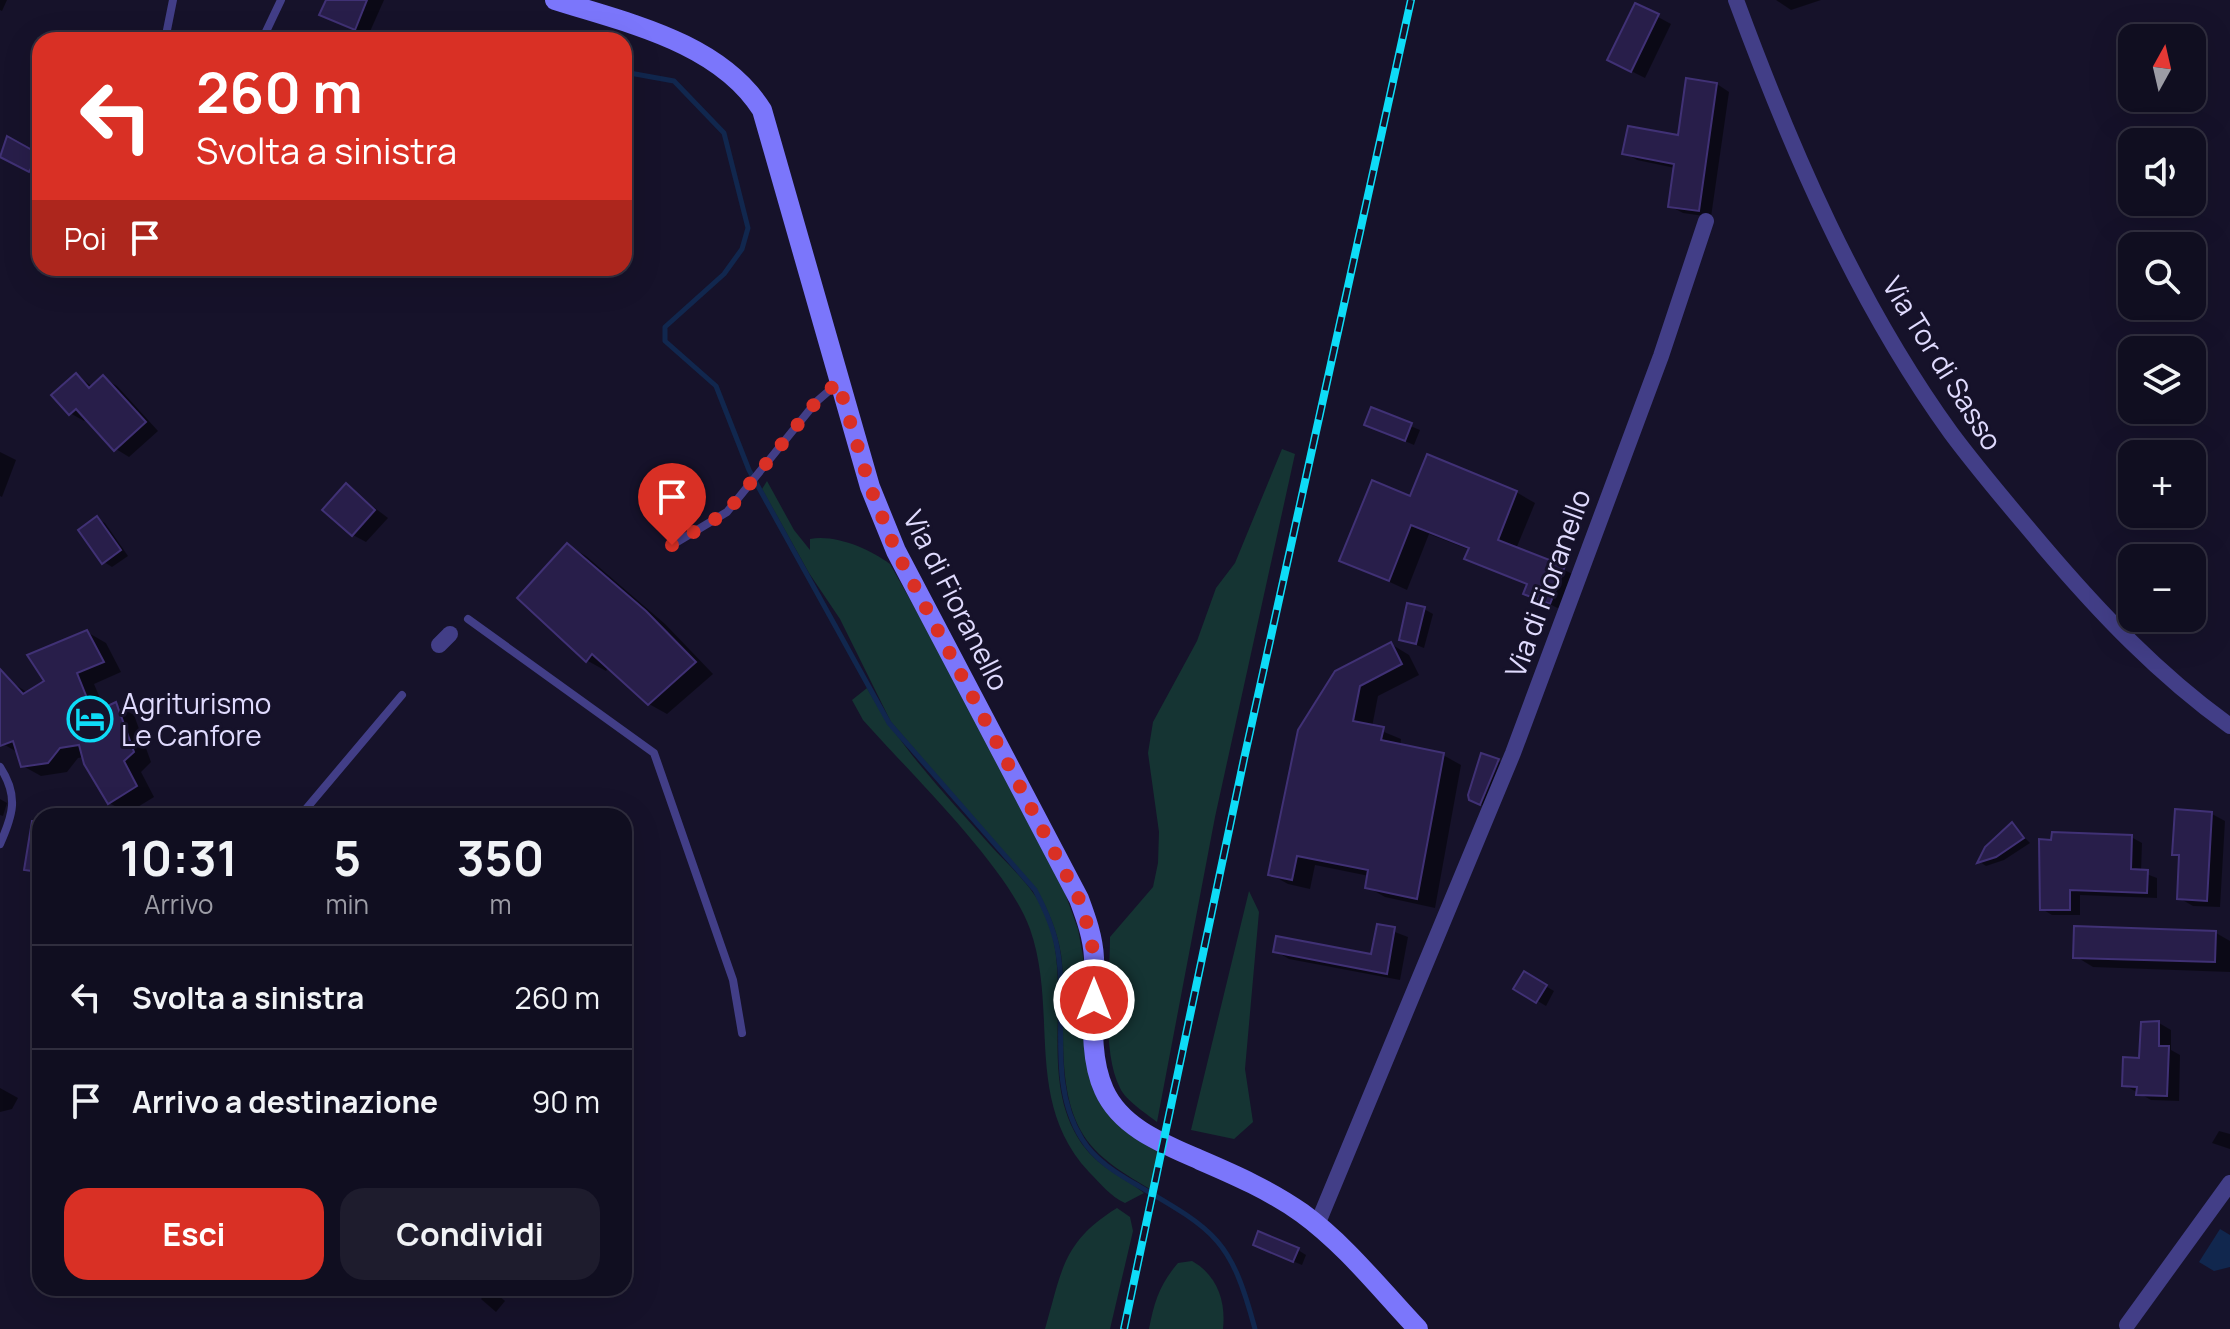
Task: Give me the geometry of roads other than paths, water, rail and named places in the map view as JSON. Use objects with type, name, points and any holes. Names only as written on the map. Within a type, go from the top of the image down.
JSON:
[{"type":"street","name":"Via di Fioranello","points":[[555,0],[632,25],[692,50],[742,84],[756,102],[770,130],[838,382],[870,487],[896,551],[1079,899],[1092,940],[1094,1032],[1105,1093],[1121,1115],[1146,1135],[1260,1187],[1317,1225],[1418,1329]]},
{"type":"street","name":"Via Tor di Sasso","points":[[1736,0],[1792,147],[1881,319],[1950,431],[2094,605],[2145,657],[2230,726]]},
{"type":"street","name":"Via di Fioranello","points":[[1317,1225],[1513,753],[1661,356],[1706,221]]},
{"type":"street","points":[[2127,1325],[2230,1183]]},
{"type":"lane","points":[[167,32],[173,0]]},
{"type":"lane","points":[[266,32],[281,0]]},
{"type":"lane","points":[[672,545],[727,512],[816,402],[838,382]]},
{"type":"lane","points":[[468,619],[654,753],[733,980],[742,1033]]},
{"type":"lane","points":[[307,808],[402,695]]},
{"type":"lane","points":[[0,767],[14,800],[13,814],[0,844]]},
{"type":"water","points":[[2220,1229],[2230,1235],[2230,1267],[2214,1271],[2199,1262]]},
{"type":"waterway","points":[[632,73],[674,81],[724,133],[748,228],[742,249],[724,274],[665,327],[665,341],[716,386],[749,470],[889,723],[1035,890],[1057,947],[1061,1069],[1071,1117],[1082,1139],[1106,1165],[1185,1214],[1217,1240],[1238,1275],[1255,1329]]},
{"type":"railway","points":[[1124,1329],[1244,759],[1411,0]]},
{"type":"place","name":"Agriturismo Le Canfore","points":[[90,719]]}]
